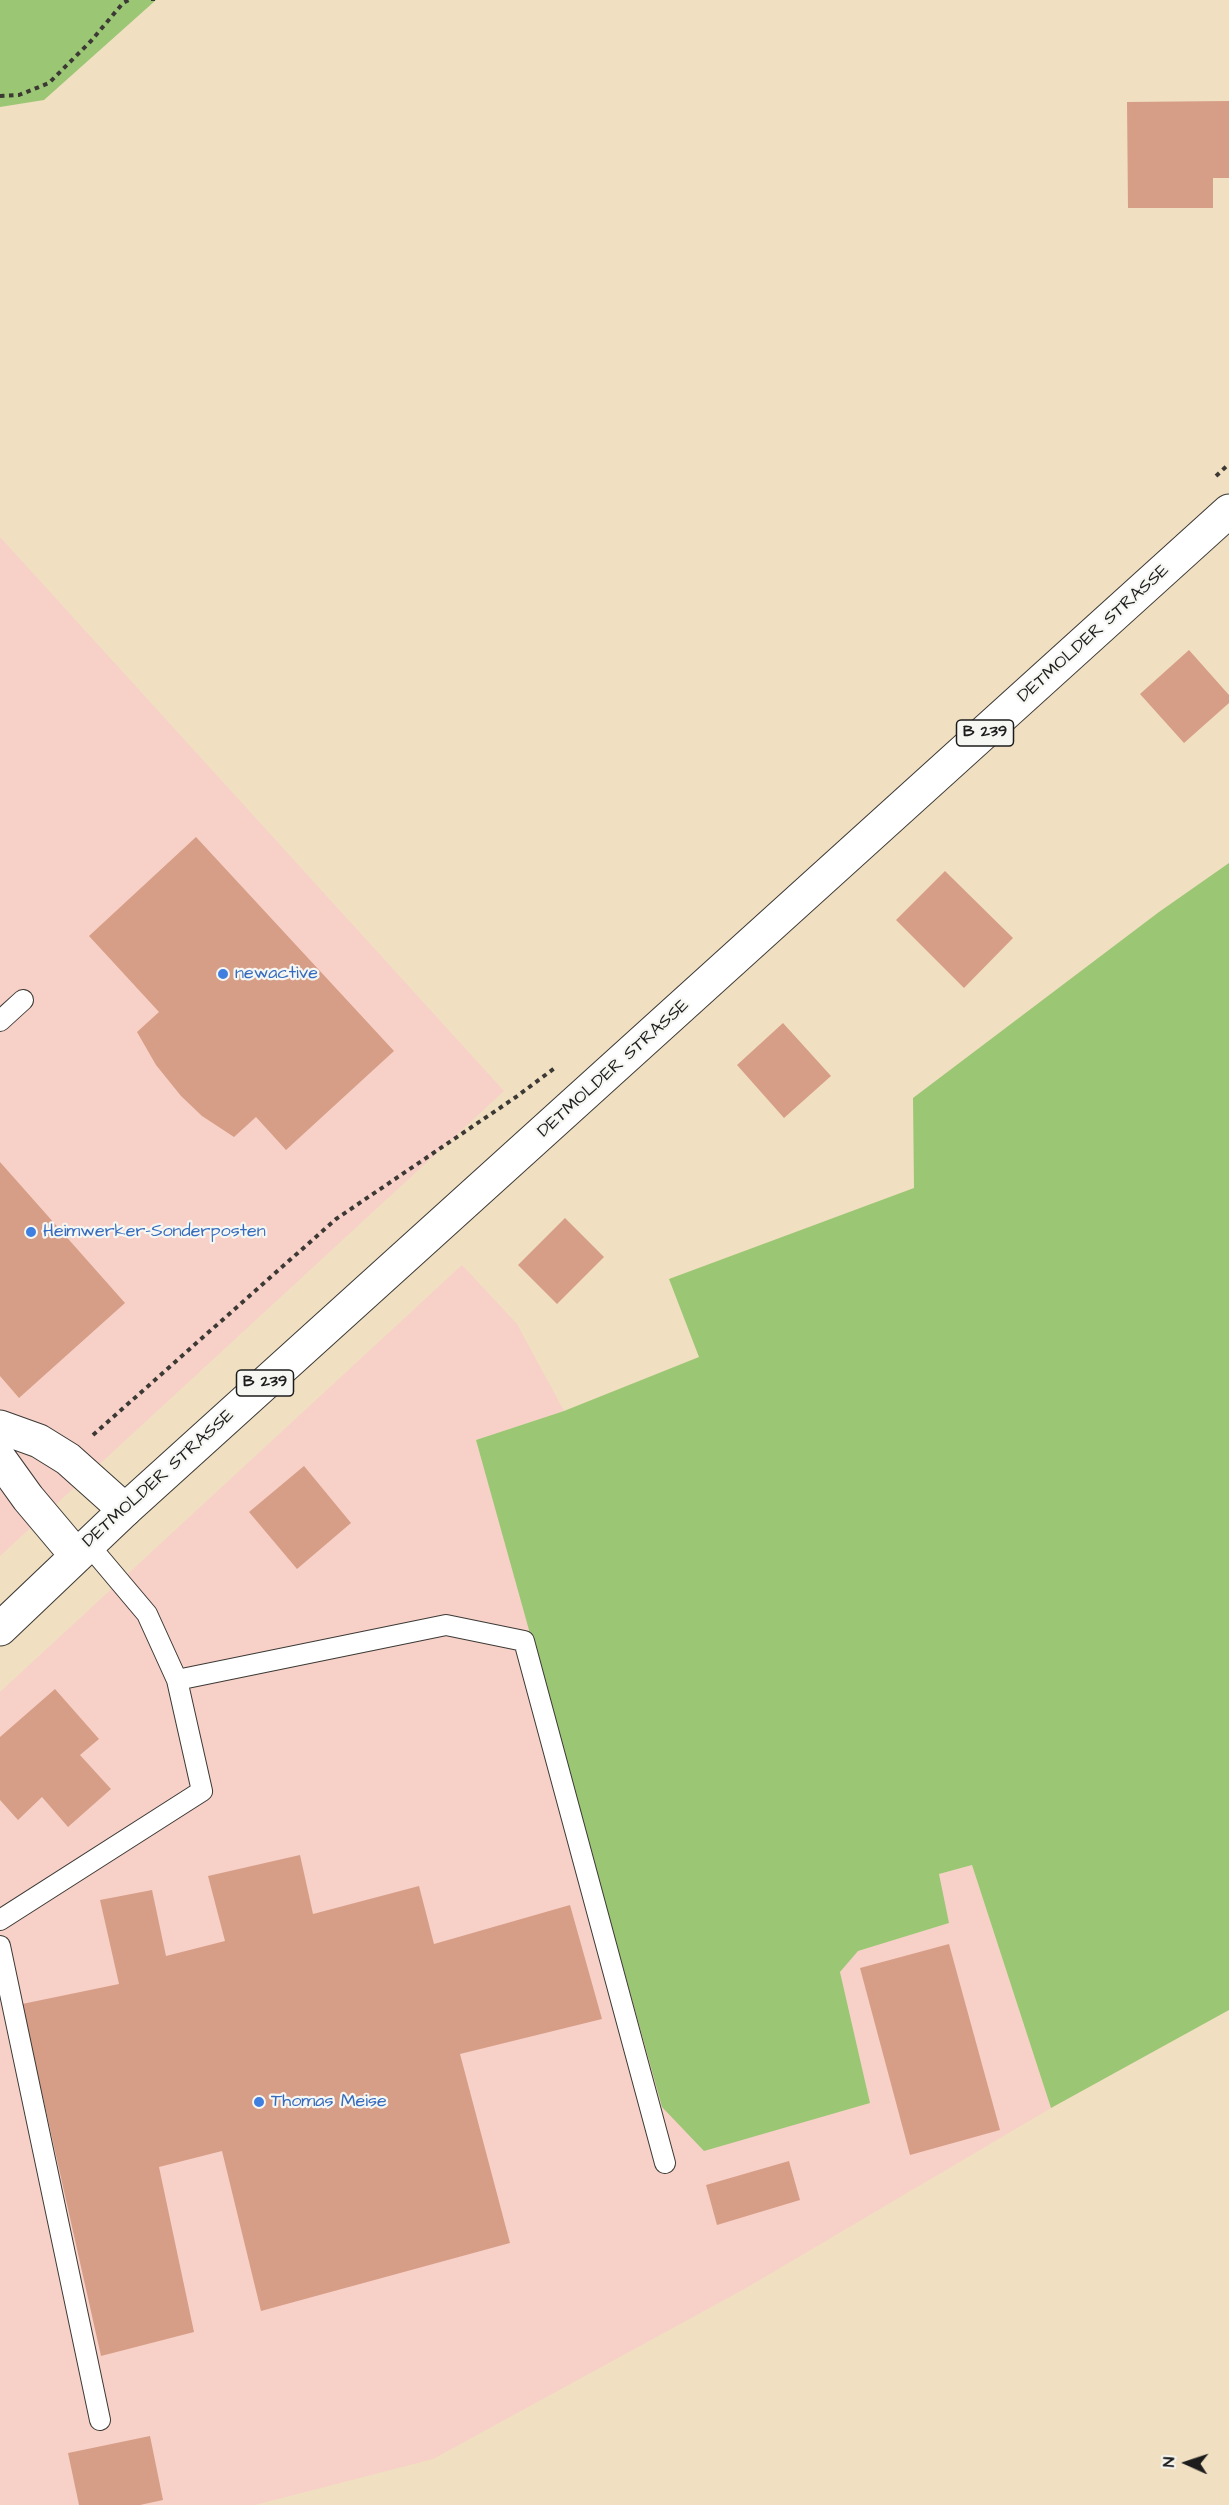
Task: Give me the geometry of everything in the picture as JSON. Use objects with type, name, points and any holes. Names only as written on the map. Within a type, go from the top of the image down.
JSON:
[{"type":"main road","name":"DETMOLDER STRASSE","points":[[0,1629],[125,1510],[1229,511]]},
{"type":"main road","points":[[0,1427],[39,1441],[68,1459],[125,1510]]},
{"type":"main road","points":[[0,1459],[28,1498],[82,1550]]},
{"type":"lane","points":[[0,1021],[24,1000]]},
{"type":"lane","points":[[0,1920],[202,1791],[177,1680],[147,1614],[82,1550]]},
{"type":"lane","points":[[177,1680],[446,1625],[524,1641],[664,2163]]},
{"type":"lane","points":[[0,1946],[100,2420]]},
{"type":"path","points":[[0,96],[19,94],[50,83],[91,41],[123,3],[129,0]]},
{"type":"path","points":[[1210,482],[1229,464]]},
{"type":"path","points":[[68,1459],[336,1219],[516,1097],[561,1063]]},
{"type":"shaded area","points":[[0,537],[504,1091],[0,1556]]},
{"type":"shaded area","points":[[462,1265],[517,1324],[564,1411],[476,1440],[870,2103],[840,1972],[857,1951],[948,1923],[939,1874],[972,1865],[1051,2108],[746,2288],[433,2459],[255,2505],[0,2505],[0,1692]]},
{"type":"green space","points":[[0,0],[156,0],[44,100],[0,107]]},
{"type":"green space","points":[[1229,863],[1229,2010],[1051,2108],[972,1865],[939,1874],[949,1923],[858,1951],[840,1972],[870,2103],[704,2151],[662,2107],[476,1440],[564,1411],[699,1357],[669,1279],[914,1188],[913,1098],[1159,912]]},
{"type":"building","points":[[1229,101],[1229,178],[1213,178],[1213,208],[1128,208],[1127,102]]},
{"type":"building","points":[[1189,650],[1229,695],[1229,703],[1184,743],[1140,694]]},
{"type":"building","name":"newactive","points":[[196,837],[394,1051],[286,1150],[256,1117],[234,1137],[202,1116],[181,1096],[156,1065],[137,1032],[159,1012],[89,936]]},
{"type":"building","points":[[945,871],[1013,938],[964,988],[896,920]]},
{"type":"building","points":[[783,1023],[831,1076],[784,1118],[737,1065]]},
{"type":"building","name":"Heimwerker-Sonderposten","points":[[0,1162],[125,1303],[19,1398],[0,1376]]},
{"type":"building","points":[[565,1218],[604,1257],[557,1304],[518,1265]]},
{"type":"building","points":[[304,1466],[351,1523],[297,1569],[249,1512]]},
{"type":"building","points":[[55,1689],[99,1739],[80,1755],[111,1789],[68,1827],[42,1797],[18,1820],[0,1800],[0,1737]]},
{"type":"building","name":"Thomas Meise","points":[[300,1855],[313,1914],[419,1886],[434,1944],[570,1905],[602,2019],[460,2054],[510,2243],[261,2311],[222,2151],[159,2167],[194,2332],[101,2356],[22,2004],[119,1984],[100,1900],[152,1890],[166,1956],[225,1941],[208,1876]]},
{"type":"building","points":[[949,1944],[1000,2130],[910,2155],[860,1968]]},
{"type":"building","points":[[789,2161],[800,2200],[717,2225],[706,2185]]},
{"type":"building","points":[[150,2436],[163,2500],[140,2505],[79,2505],[68,2453]]},
{"type":"place","name":"newactive","points":[[223,974]]},
{"type":"place","name":"Heimwerker-Sonderposten","points":[[31,1232]]},
{"type":"place","name":"Thomas Meise","points":[[259,2102]]}]
